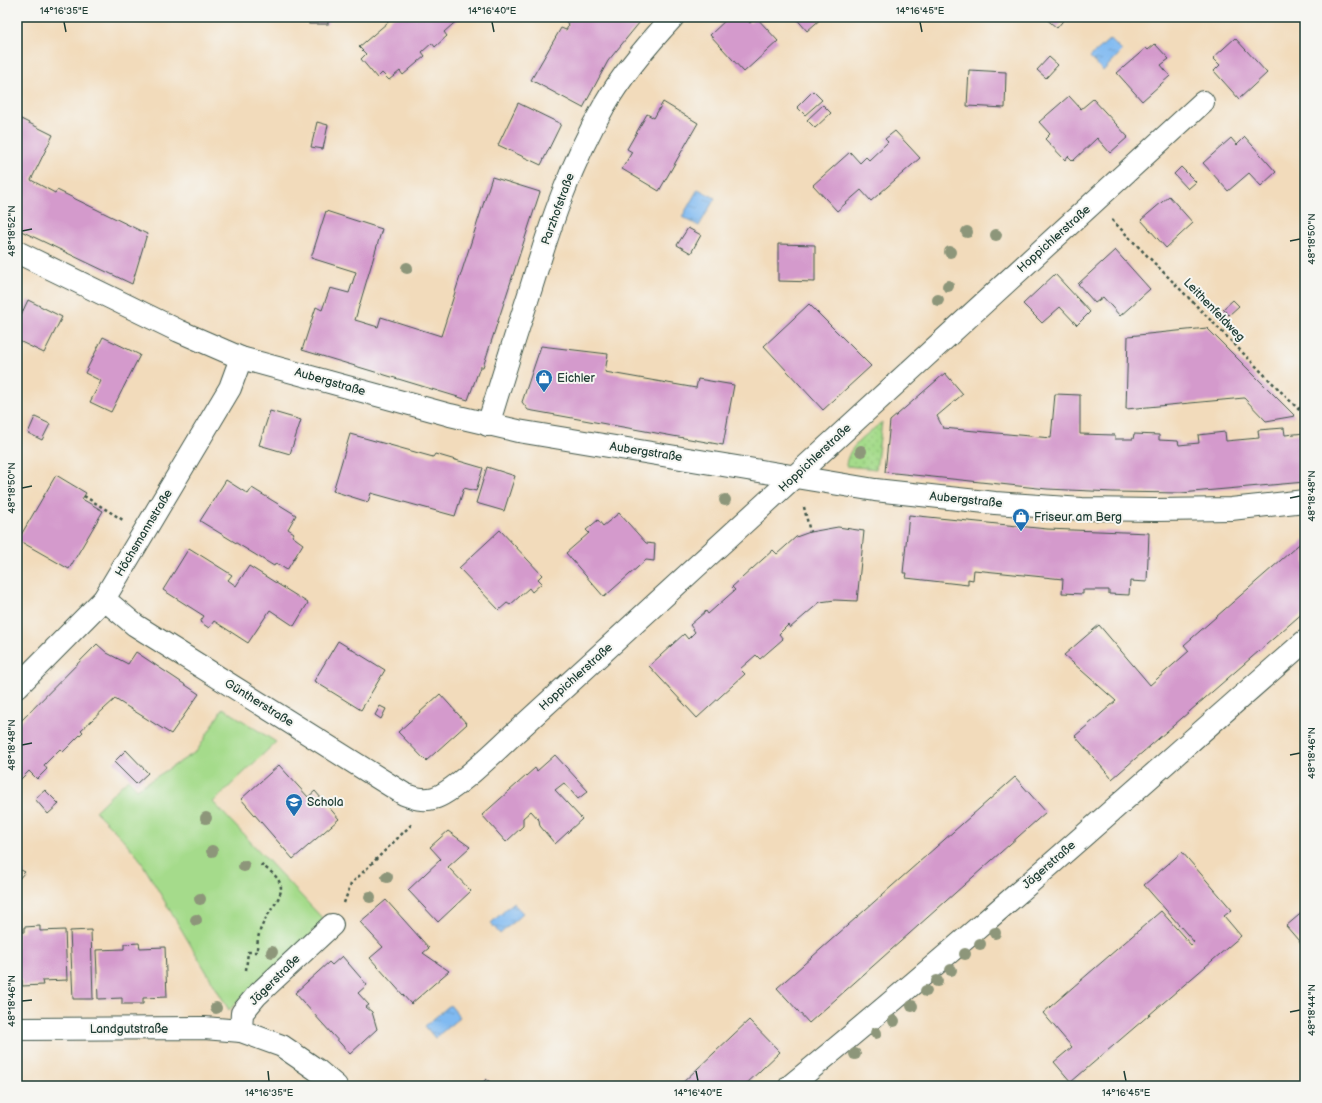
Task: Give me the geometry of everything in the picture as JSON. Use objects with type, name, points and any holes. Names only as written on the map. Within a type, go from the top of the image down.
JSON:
[{"type":"street","name":"Parzhofstraße","points":[[488,425],[552,220],[573,167],[615,87],[640,52],[673,17]]},
{"type":"street","name":"Hoppichlerstraße","points":[[419,799],[436,798],[452,789],[795,477],[1203,102]]},
{"type":"street","name":"Aubergstraße","points":[[17,252],[179,331],[241,358],[488,425],[526,433],[896,493],[995,503],[1082,509],[1156,510],[1231,509],[1305,501]]},
{"type":"street","name":"Höchsmannstraße","points":[[17,687],[104,599],[230,388],[241,358]]},
{"type":"street","name":"Güntherstraße","points":[[104,599],[135,625],[404,794],[419,799]]},
{"type":"street","name":"Jägerstraße","points":[[790,1086],[930,969],[1305,640]]},
{"type":"street","name":"Jägerstraße","points":[[241,1031],[242,1013],[256,996],[332,926]]},
{"type":"street","name":"Landgutstraße","points":[[17,1029],[204,1028],[241,1031]]},
{"type":"street","points":[[241,1031],[282,1046],[317,1070],[336,1086]]},
{"type":"path","name":"Leithenfeldweg","points":[[1109,217],[1305,416]]},
{"type":"path","points":[[1298,409],[1305,405]]},
{"type":"path","points":[[84,496],[127,523]]},
{"type":"path","points":[[804,507],[810,532]]},
{"type":"path","points":[[332,926],[342,914],[345,897],[351,884],[413,823]]},
{"type":"path","points":[[250,1003],[245,988],[248,952],[257,952],[260,929],[281,895],[280,886],[275,876],[268,869],[258,863]]},
{"type":"green space","points":[[882,422],[876,469],[846,466],[847,459],[854,446]]},
{"type":"green space","points":[[223,708],[276,742],[213,802],[325,921],[229,1010],[139,858],[122,838],[95,811],[128,779],[137,789],[197,751]]},
{"type":"water","points":[[1110,39],[1122,51],[1103,71],[1090,57]]},
{"type":"water","points":[[698,189],[715,198],[699,226],[682,217]]},
{"type":"water","points":[[513,903],[523,913],[500,934],[491,923]]},
{"type":"water","points":[[450,1005],[460,1017],[435,1038],[425,1026]]},
{"type":"building","points":[[137,17],[157,17],[157,18],[137,20]]},
{"type":"building","points":[[309,17],[328,17],[328,24],[309,24]]},
{"type":"building","points":[[394,17],[461,17],[444,32],[447,36],[435,47],[432,43],[422,52],[425,56],[403,75],[400,71],[389,80],[382,73],[377,78],[361,59],[366,54],[359,47]]},
{"type":"building","points":[[562,17],[644,17],[608,61],[583,108],[531,80],[561,28],[566,30],[569,25]]},
{"type":"building","points":[[729,17],[744,17],[750,23],[756,17],[778,41],[744,72],[710,35]]},
{"type":"building","points":[[795,17],[823,17],[807,31]]},
{"type":"building","points":[[1044,17],[1066,17],[1057,28]]},
{"type":"building","points":[[1235,38],[1267,73],[1239,99],[1214,71],[1220,65],[1213,58]]},
{"type":"building","points":[[1155,44],[1169,59],[1161,65],[1170,76],[1142,101],[1117,73],[1146,48],[1148,50]]},
{"type":"building","points":[[1049,57],[1058,65],[1046,78],[1037,70]]},
{"type":"building","points":[[969,70],[1006,72],[1005,108],[967,106]]},
{"type":"building","points":[[813,91],[822,100],[805,115],[797,107]]},
{"type":"building","points":[[1069,96],[1081,109],[1093,99],[1128,137],[1110,153],[1097,138],[1073,161],[1068,156],[1065,160],[1045,139],[1050,134],[1039,122]]},
{"type":"building","points":[[663,102],[698,123],[659,191],[622,169],[632,152],[627,149],[647,114],[654,118]]},
{"type":"building","points":[[518,103],[561,124],[541,165],[498,145]]},
{"type":"building","points":[[823,105],[831,113],[815,128],[807,120]]},
{"type":"building","points":[[17,117],[53,135],[31,180],[55,193],[57,190],[147,234],[132,284],[17,229]]},
{"type":"building","points":[[317,122],[328,125],[323,149],[311,147]]},
{"type":"building","points":[[895,131],[920,158],[871,201],[861,190],[837,211],[813,185],[850,152],[860,163],[866,157],[869,160],[888,142],[885,139]]},
{"type":"building","points":[[1245,137],[1276,172],[1261,186],[1249,173],[1228,191],[1203,163],[1231,138],[1237,145]]},
{"type":"building","points":[[1181,167],[1196,182],[1188,189],[1174,174]]},
{"type":"building","points":[[492,177],[540,192],[483,367],[480,367],[468,400],[302,350],[316,307],[322,310],[330,288],[349,293],[356,272],[311,258],[326,211],[382,229],[355,320],[378,327],[381,317],[441,336]]},
{"type":"building","points":[[1169,196],[1193,223],[1166,248],[1141,220]]},
{"type":"building","points":[[688,228],[701,235],[691,253],[677,245]]},
{"type":"building","points":[[778,244],[815,245],[815,282],[778,281]]},
{"type":"building","points":[[1115,250],[1150,289],[1120,316],[1103,297],[1095,303],[1078,284]]},
{"type":"building","points":[[1055,274],[1090,312],[1077,325],[1060,307],[1042,323],[1023,304]]},
{"type":"building","points":[[28,300],[62,317],[44,353],[17,340],[17,315],[20,317]]},
{"type":"building","points":[[1233,300],[1239,306],[1229,315],[1223,309]]},
{"type":"building","points":[[809,304],[871,366],[823,410],[764,346]]},
{"type":"building","points":[[1207,328],[1295,416],[1266,421],[1244,398],[1126,409],[1128,336]]},
{"type":"building","points":[[103,337],[140,355],[111,412],[90,402],[101,381],[85,373]]},
{"type":"building","points":[[541,346],[608,354],[605,372],[696,388],[698,379],[734,385],[723,445],[528,410],[522,402]]},
{"type":"building","points":[[945,373],[963,394],[937,416],[943,428],[1051,438],[1055,394],[1080,395],[1080,434],[1115,435],[1115,439],[1133,439],[1134,434],[1159,435],[1159,440],[1178,441],[1179,445],[1199,443],[1198,435],[1225,432],[1226,441],[1259,438],[1258,430],[1284,428],[1285,435],[1305,433],[1305,482],[1181,493],[1113,492],[1047,489],[885,472],[890,421]]},
{"type":"building","points":[[270,411],[301,420],[290,454],[259,445]]},
{"type":"building","points":[[35,417],[50,424],[42,440],[28,433]]},
{"type":"building","points":[[350,434],[433,457],[435,454],[483,468],[476,491],[464,488],[455,516],[371,493],[368,502],[333,491]]},
{"type":"building","points":[[487,467],[515,476],[504,511],[476,503]]},
{"type":"building","points":[[56,475],[86,493],[82,499],[103,511],[69,569],[18,540]]},
{"type":"building","points":[[226,480],[248,494],[252,488],[296,515],[288,529],[294,533],[292,536],[303,544],[287,570],[276,563],[274,566],[200,521]]},
{"type":"building","points":[[619,513],[646,543],[655,544],[654,561],[646,560],[604,597],[566,553],[589,533],[586,530],[598,520],[603,526]]},
{"type":"building","points":[[909,515],[1047,529],[1149,533],[1147,582],[1130,581],[1129,595],[1109,594],[1109,590],[1083,590],[1083,594],[1062,593],[1063,579],[974,570],[973,580],[968,579],[968,585],[906,578],[907,573],[903,573]]},
{"type":"building","points":[[838,527],[864,531],[857,601],[835,600],[820,602],[790,628],[788,625],[779,634],[783,639],[760,659],[756,655],[740,669],[745,674],[697,718],[649,666],[684,634],[688,639],[695,632],[690,625],[706,611],[708,614],[735,590],[732,587],[773,550],[777,554],[796,537],[810,532]]},
{"type":"building","points":[[500,530],[542,575],[538,579],[542,583],[532,592],[529,588],[510,605],[507,603],[499,610],[459,568]]},
{"type":"building","points":[[1305,539],[1305,611],[1112,779],[1075,736],[1116,701],[1064,655],[1099,625],[1150,685],[1189,651],[1184,645]]},
{"type":"building","points":[[189,548],[232,575],[228,580],[236,586],[249,566],[308,603],[294,626],[270,610],[248,643],[214,621],[209,628],[200,622],[204,616],[163,590]]},
{"type":"building","points":[[338,641],[385,670],[361,710],[314,681]]},
{"type":"building","points":[[97,644],[107,653],[128,664],[136,652],[199,694],[171,734],[115,699],[81,730],[83,732],[63,752],[60,749],[44,765],[47,769],[37,779],[29,771],[17,783],[17,725]]},
{"type":"building","points":[[440,694],[467,724],[426,761],[398,732]]},
{"type":"building","points":[[380,706],[386,709],[381,719],[375,715]]},
{"type":"building","points":[[126,750],[148,773],[136,784],[114,762]]},
{"type":"building","points":[[555,755],[588,791],[578,799],[564,783],[555,790],[582,819],[555,844],[540,826],[539,820],[531,811],[523,818],[523,826],[506,842],[482,815],[535,768],[537,771]]},
{"type":"building","points":[[279,765],[308,797],[315,791],[339,819],[293,859],[241,799]]},
{"type":"building","points":[[1015,777],[1046,812],[809,1023],[777,988]]},
{"type":"building","points":[[45,790],[59,804],[48,814],[35,799]]},
{"type":"building","points":[[448,831],[470,847],[448,867],[471,891],[438,922],[408,890],[441,859],[430,847]]},
{"type":"building","points":[[1182,852],[1232,910],[1224,916],[1241,936],[1071,1082],[1054,1062],[1072,1047],[1043,1013],[1161,911],[1191,945],[1194,942],[1144,885]]},
{"type":"building","points":[[17,868],[25,872],[17,881]]},
{"type":"building","points":[[386,900],[429,948],[423,953],[449,971],[411,1004],[370,958],[383,947],[360,922]]},
{"type":"building","points":[[1305,910],[1305,948],[1286,926]]},
{"type":"building","points":[[40,926],[40,931],[65,930],[67,980],[42,981],[43,985],[22,986],[22,980],[17,981],[17,932],[24,932],[24,927]]},
{"type":"building","points":[[91,930],[93,999],[73,999],[70,931]]},
{"type":"building","points":[[139,943],[140,948],[165,947],[167,997],[143,998],[143,1004],[122,1004],[122,998],[98,999],[96,950],[124,949],[124,944]]},
{"type":"building","points":[[342,956],[367,985],[358,993],[369,1005],[366,1007],[372,1012],[377,1029],[350,1054],[295,993],[329,962],[332,965]]},
{"type":"building","points":[[749,1020],[780,1052],[744,1086],[679,1086]]},
{"type":"building","points":[[486,1079],[495,1086],[480,1086]]},
{"type":"place","name":"Eichler","points":[[544,393]]},
{"type":"place","name":"Friseur am Berg","points":[[1021,532]]},
{"type":"place","name":"Schola","points":[[294,817]]}]
